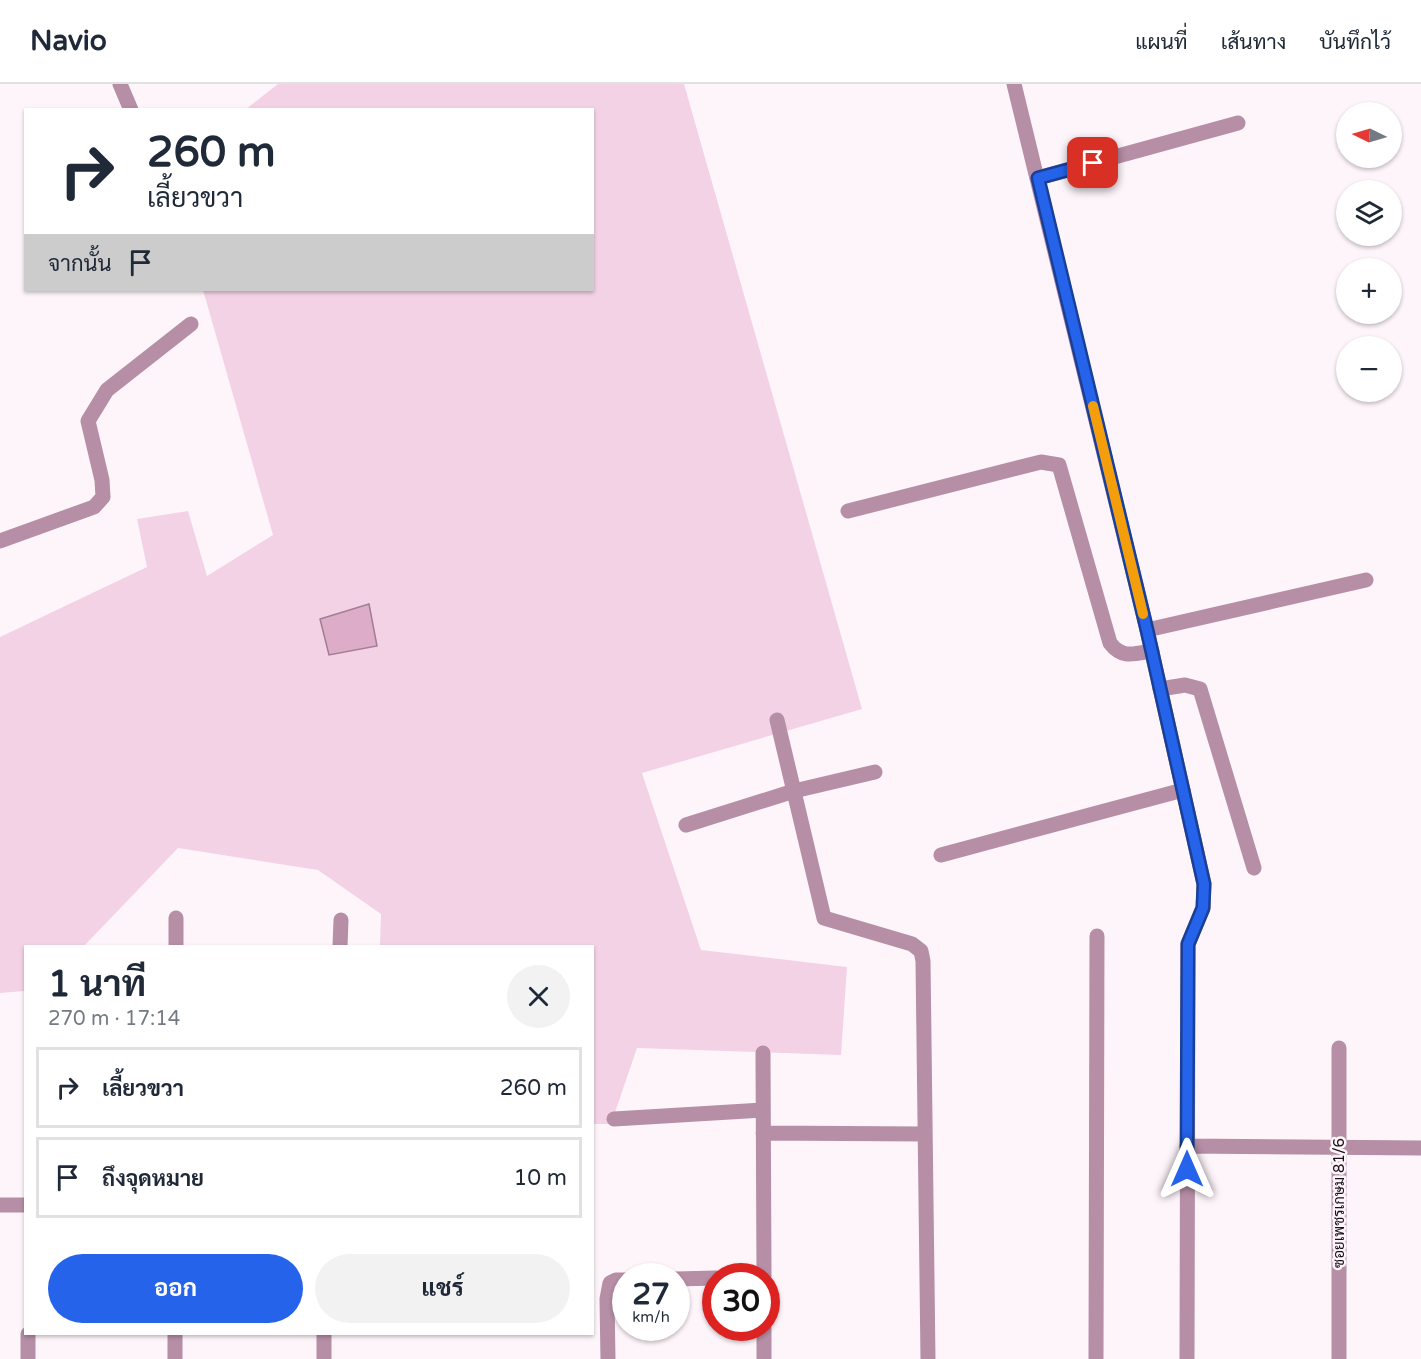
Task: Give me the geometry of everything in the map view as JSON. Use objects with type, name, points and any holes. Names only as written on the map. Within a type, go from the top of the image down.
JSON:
[{"type":"street","points":[[120,84],[130,108]]},
{"type":"street","points":[[1014,84],[1152,651],[1204,884],[1203,908],[1188,944],[1187,1359]]},
{"type":"street","points":[[1038,178],[1238,123]]},
{"type":"street","points":[[0,541],[94,507],[99,502],[103,497],[102,480],[88,421],[107,390],[191,324]]},
{"type":"street","points":[[848,511],[1041,462],[1059,465],[1110,643],[1116,651],[1128,655],[1152,651]]},
{"type":"street","points":[[1147,630],[1365,580]]},
{"type":"street","points":[[1160,689],[1185,685],[1200,689],[1254,868]]},
{"type":"street","points":[[777,720],[824,918],[912,944],[921,951],[923,961],[928,1359]]},
{"type":"street","points":[[686,825],[794,791],[875,772]]},
{"type":"street","points":[[941,855],[1183,790]]},
{"type":"street","points":[[176,918],[176,945]]},
{"type":"street","points":[[340,945],[341,920]]},
{"type":"street","points":[[1096,1359],[1097,936]]},
{"type":"street","name":"ซอยเพชรเกษม 81/6","points":[[1339,1048],[1339,1359]]},
{"type":"street","points":[[763,1053],[764,1263]]},
{"type":"street","points":[[614,1119],[763,1110]]},
{"type":"street","points":[[763,1133],[924,1134]]},
{"type":"street","points":[[1187,1146],[1421,1148]]},
{"type":"street","points":[[0,1205],[24,1205]]},
{"type":"street","points":[[608,1359],[607,1299],[612,1283]]},
{"type":"street","points":[[28,1335],[28,1359]]},
{"type":"street","points":[[176,1335],[176,1359]]},
{"type":"street","points":[[324,1335],[324,1359]]},
{"type":"street","points":[[764,1341],[764,1359]]},
{"type":"shaded area","points":[[278,84],[684,84],[862,709],[642,773],[701,950],[847,967],[841,1055],[637,1048],[611,1124],[594,1124],[594,945],[380,945],[381,914],[318,870],[178,848],[85,945],[24,945],[24,991],[0,993],[0,637],[147,567],[137,519],[188,511],[207,576],[273,535],[203,291],[594,291],[594,108],[247,108]]},
{"type":"shaded area","points":[[369,604],[377,646],[329,655],[320,619]]},
{"type":"slow traffic","points":[[1093,406],[1143,614]]},
{"type":"route","points":[[1093,163],[1038,178],[1147,630],[1204,884],[1203,908],[1188,944],[1187,1169]]}]
